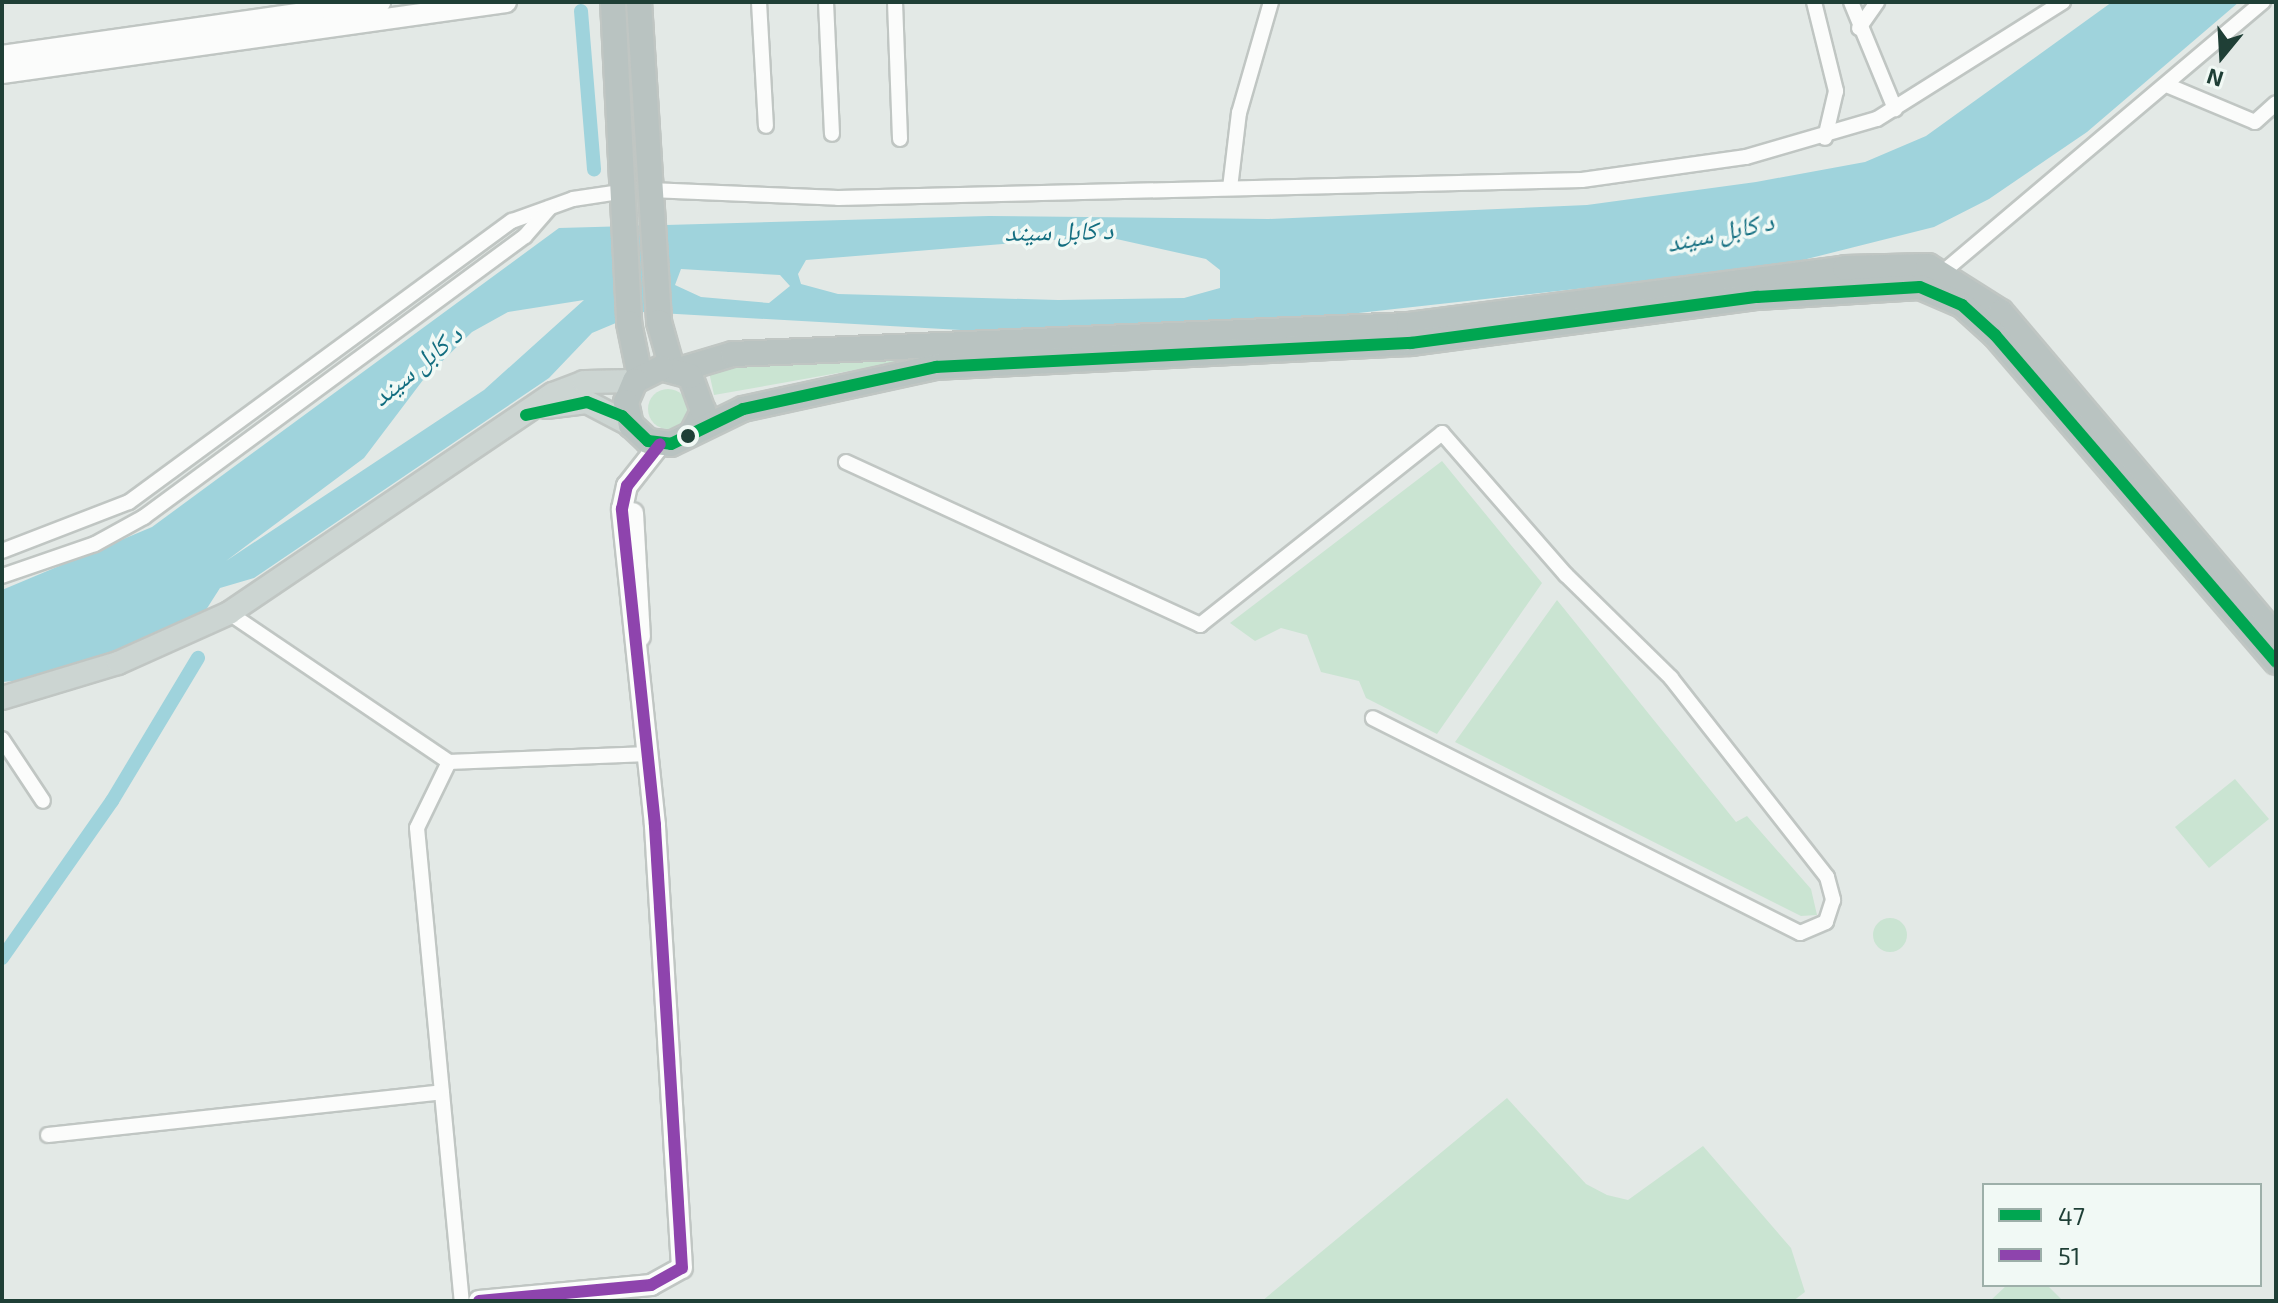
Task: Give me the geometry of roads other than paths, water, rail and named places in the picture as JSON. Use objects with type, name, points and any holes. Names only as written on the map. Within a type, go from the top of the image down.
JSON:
[{"type":"highway","points":[[613,2],[620,192],[629,323],[638,379],[626,402],[631,425],[674,440],[743,409],[936,367],[1411,343],[1757,297],[1920,287],[1962,305],[1995,335],[2276,662]]},
{"type":"highway","points":[[639,2],[659,322],[676,369],[703,398],[674,440]]},
{"type":"highway","points":[[638,379],[733,354],[1409,325],[1902,263],[1943,272],[2001,312],[2276,636]]},
{"type":"main road","points":[[2,56],[380,2]]},
{"type":"main road","points":[[2,73],[506,2]]},
{"type":"main road","points":[[2,698],[118,663],[229,613],[576,384],[638,379]]},
{"type":"main road","points":[[526,415],[587,402],[631,425]]},
{"type":"main road","points":[[479,1301],[655,1293],[676,1277],[682,1244],[648,754],[639,665],[628,613],[622,501],[674,440]]},
{"type":"street","points":[[759,2],[766,126]]},
{"type":"street","points":[[826,2],[832,134]]},
{"type":"street","points":[[895,2],[900,139]]},
{"type":"street","points":[[1230,188],[1239,113],[1271,2]]},
{"type":"street","points":[[1814,2],[1836,91],[1825,138]]},
{"type":"street","points":[[1851,2],[1859,28],[1895,109]]},
{"type":"street","points":[[1859,28],[1877,2]]},
{"type":"street","points":[[650,190],[838,198],[1541,184],[1746,157],[1825,138],[1895,109],[2063,2]]},
{"type":"street","points":[[1943,272],[2169,86],[2263,2]]},
{"type":"street","points":[[2169,86],[2255,122],[2276,103]]},
{"type":"street","points":[[2,551],[129,502],[512,221],[550,208],[620,192]]},
{"type":"street","points":[[2,576],[95,544],[187,487],[525,236],[550,208]]},
{"type":"street","points":[[846,462],[1200,625],[1442,433],[1566,575],[1671,678],[1827,877],[1833,900],[1826,922],[1800,933],[1373,718]]},
{"type":"street","points":[[175,470],[187,487]]},
{"type":"street","points":[[229,613],[449,762],[648,754]]},
{"type":"street","points":[[2,739],[8,762],[43,801]]},
{"type":"street","points":[[449,762],[417,828],[462,1301]]},
{"type":"street","points":[[48,1135],[442,1092]]},
{"type":"water","name":"د کابل سيند","points":[[2112,2],[2239,2],[2087,132],[1989,199],[1934,227],[1775,267],[1313,318],[1029,334],[642,312],[592,333],[549,378],[254,578],[220,588],[204,613],[57,677],[2,682],[2,590],[152,527],[559,228],[989,216],[1269,219],[1587,205],[1756,182],[1865,162],[1926,136]],"holes":[[[1103,236],[1206,259],[1220,270],[1220,288],[1184,298],[1058,300],[838,294],[801,284],[798,274],[806,260]],[[681,269],[780,275],[790,286],[769,303],[701,297],[675,285]],[[584,300],[484,390],[226,561],[364,458],[423,380],[472,332],[508,312]]]},
{"type":"waterway","points":[[581,11],[594,169]]},
{"type":"waterway","points":[[2,958],[112,801],[198,658]]}]
